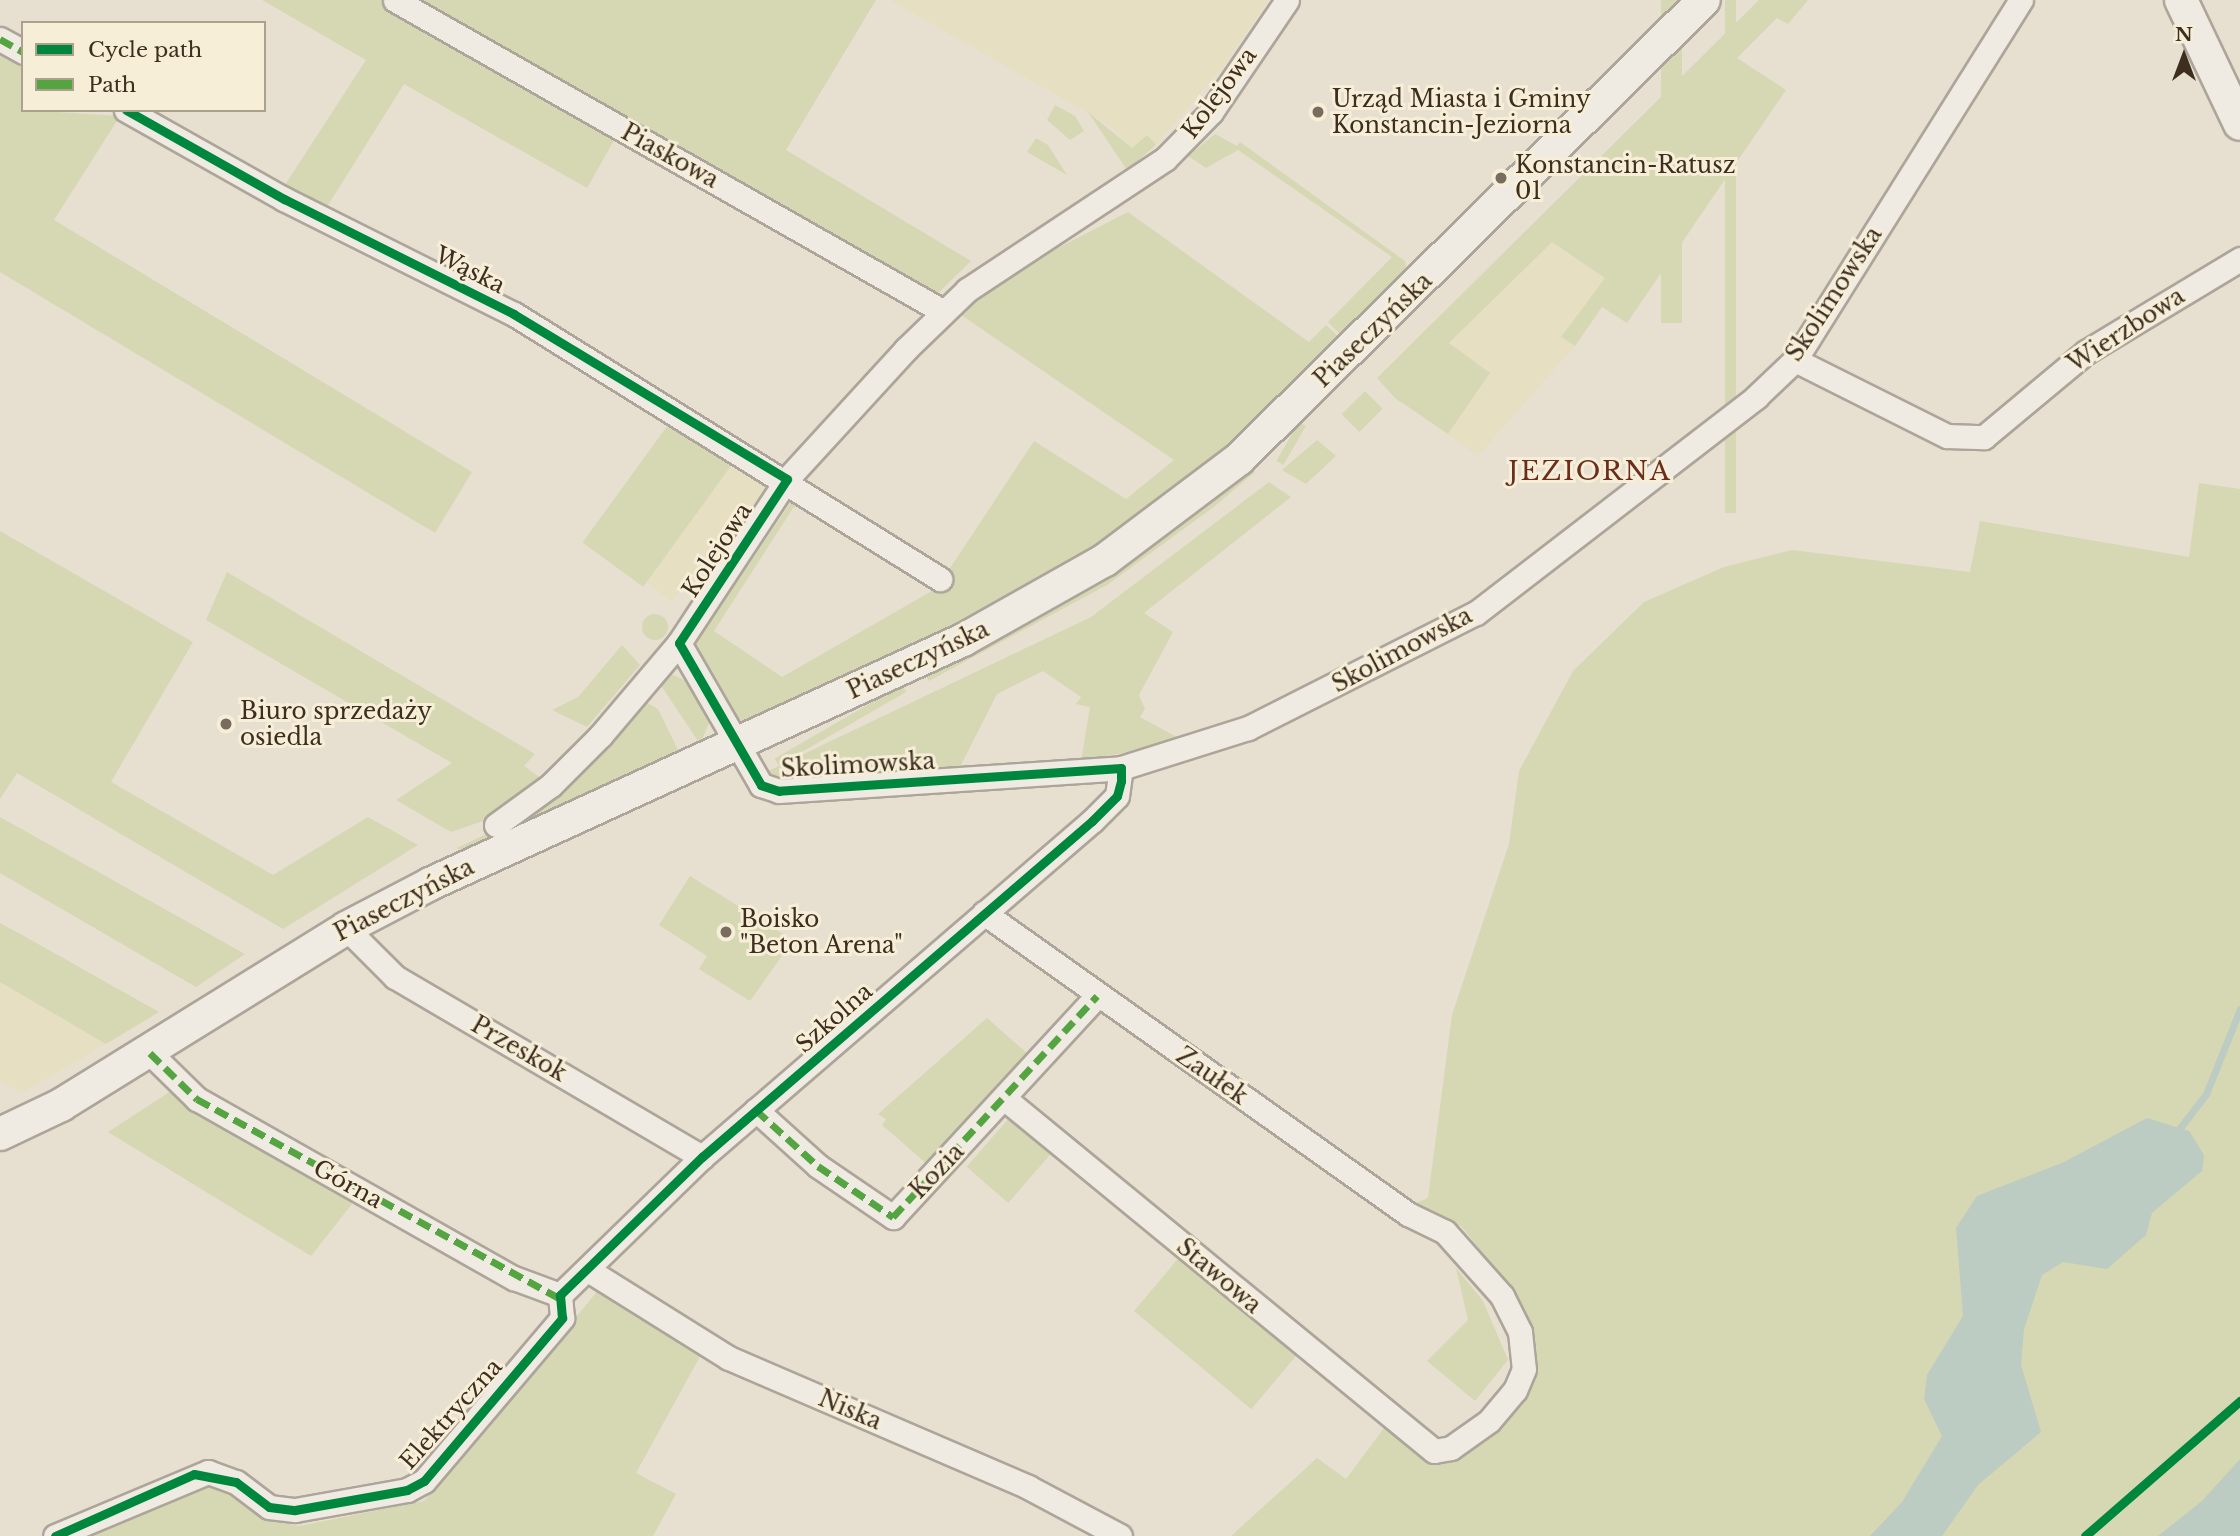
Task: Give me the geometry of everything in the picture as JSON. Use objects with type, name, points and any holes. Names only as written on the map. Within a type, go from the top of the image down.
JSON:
[{"type":"main road","name":"Piaseczyńska","points":[[0,1133],[150,1053],[346,928],[1030,606],[1175,511],[1288,412],[1704,0]]},
{"type":"main road","points":[[2181,0],[2240,124]]},
{"type":"street","name":"Piaskowa","points":[[396,0],[944,312]]},
{"type":"street","name":"Kolejowa","points":[[496,825],[566,770],[679,643],[787,479],[944,312],[996,269],[1165,159],[1211,112],[1287,0]]},
{"type":"street","name":"Skolimowska","points":[[679,643],[761,785],[779,791],[1121,768],[1248,729],[1447,631],[1722,424],[1795,360],[2021,0]]},
{"type":"street","points":[[0,39],[21,51]]},
{"type":"street","name":"Wąska","points":[[130,112],[284,199],[514,314],[787,479],[940,579]]},
{"type":"street","name":"Wierzbowa","points":[[1795,360],[1947,436],[1984,437],[2086,352],[2240,260]]},
{"type":"street","name":"Szkolna","points":[[560,1295],[702,1157],[1113,800],[1121,768]]},
{"type":"street","name":"Zaułek","points":[[984,913],[1097,996],[1408,1214],[1445,1232],[1502,1296],[1520,1332],[1524,1369],[1489,1421],[1451,1448],[1434,1451]]},
{"type":"street","name":"Przeskok","points":[[346,928],[396,977],[702,1157]]},
{"type":"street","name":"Kozia","points":[[756,1110],[818,1166],[893,1217],[1005,1099],[1097,996]]},
{"type":"street","name":"Górna","points":[[150,1053],[197,1099],[514,1278],[560,1295]]},
{"type":"street","name":"Stawowa","points":[[1005,1099],[1434,1451]]},
{"type":"street","name":"Niska","points":[[588,1270],[729,1357],[1028,1487],[1120,1536]]},
{"type":"street","name":"Elektryczna","points":[[55,1536],[208,1472],[279,1508],[407,1490],[424,1481],[562,1318],[560,1295]]},
{"type":"shaded area","points":[[890,0],[1269,0],[1222,68],[1156,145],[1147,136],[1132,148],[1114,128]]},
{"type":"shaded area","points":[[1552,242],[1605,278],[1561,337],[1575,346],[1478,456],[1448,434],[1490,374],[1448,344]]},
{"type":"shaded area","points":[[734,462],[766,489],[671,602],[639,575]]},
{"type":"shaded area","points":[[0,982],[106,1044],[22,1093],[0,1081]]},
{"type":"shaded area","points":[[2147,1118],[2189,1131],[2204,1155],[2202,1171],[2152,1213],[2146,1235],[2107,1269],[2063,1262],[2042,1275],[2024,1329],[2021,1365],[2041,1432],[1978,1485],[1942,1536],[1870,1536],[1902,1502],[1942,1436],[1924,1399],[1927,1375],[1963,1316],[1956,1228],[1977,1196],[2064,1162]]},
{"type":"shaded area","points":[[2240,1459],[2240,1536],[2158,1536],[2202,1501]]},
{"type":"green space","points":[[262,0],[381,0],[617,135],[587,188],[404,84],[325,210],[283,188],[366,60]]},
{"type":"green space","points":[[416,0],[876,0],[786,150],[971,261],[934,297]]},
{"type":"green space","points":[[1661,0],[1682,0],[1682,323],[1661,323]]},
{"type":"green space","points":[[1725,0],[1736,0],[1736,513],[1725,513]]},
{"type":"green space","points":[[1759,0],[1808,0],[1788,24],[1777,18],[1737,58],[1786,90],[1627,323],[1602,307],[1575,346],[1561,337],[1605,278],[1552,242],[1449,343],[1490,373],[1448,434],[1395,398],[1377,378]]},
{"type":"green space","points":[[0,51],[21,62],[21,112],[120,116],[54,220],[472,472],[435,533],[0,272]]},
{"type":"green space","points":[[1055,105],[1075,116],[1084,131],[1070,140],[1047,120]]},
{"type":"green space","points":[[1088,112],[1132,148],[1147,135],[1156,145],[1127,170]]},
{"type":"green space","points":[[1215,134],[1237,146],[1240,142],[1405,261],[1407,274],[1343,337],[1328,322],[1392,257],[1238,150],[1206,168],[1188,156]]},
{"type":"green space","points":[[1036,138],[1048,145],[1067,175],[1027,152]]},
{"type":"green space","points":[[1128,212],[1309,342],[1326,325],[1341,339],[1214,461],[1111,539],[993,608],[753,720],[741,720],[728,710],[695,651],[697,641],[793,499],[804,505],[793,508],[714,631],[782,677],[937,588],[1034,441],[1126,499],[1174,460],[958,313],[1019,268]]},
{"type":"green space","points":[[1365,391],[1383,409],[1359,432],[1342,414]]},
{"type":"green space","points":[[673,418],[734,462],[643,587],[582,543]]},
{"type":"green space","points":[[1299,422],[1306,426],[1283,465],[1276,461]]},
{"type":"green space","points":[[1317,440],[1336,456],[1306,484],[1282,470]]},
{"type":"green space","points":[[1250,468],[1255,472],[1215,506],[1107,585],[929,681],[925,674],[1055,608],[1141,553]]},
{"type":"green space","points":[[1269,482],[1291,497],[1144,613],[1173,632],[1139,695],[1145,709],[1140,717],[1184,741],[1081,761],[1090,707],[1076,704],[1081,697],[1043,671],[997,694],[960,767],[775,779],[766,772],[1091,617]]},
{"type":"green space","points":[[2199,483],[2240,489],[2240,1536],[1231,1536],[1317,1458],[1346,1479],[1387,1424],[1445,1462],[1516,1412],[1530,1387],[1532,1330],[1493,1266],[1461,1226],[1409,1206],[1428,1198],[1452,1015],[1509,844],[1519,771],[1573,671],[1644,602],[1724,567],[1792,550],[1970,572],[1980,521],[2189,557]]},
{"type":"green space","points":[[0,531],[193,642],[111,782],[273,875],[368,817],[418,845],[283,929],[17,773],[0,799]]},
{"type":"green space","points":[[227,572],[535,754],[524,766],[542,779],[486,820],[451,832],[396,800],[452,763],[206,620]]},
{"type":"green space","points":[[655,614],[664,618],[668,627],[664,636],[655,640],[646,636],[642,627],[646,618]]},
{"type":"green space","points":[[622,645],[640,665],[587,727],[552,710],[578,697]]},
{"type":"green space","points":[[671,674],[689,682],[710,721],[700,744],[658,681]]},
{"type":"green space","points":[[902,685],[906,692],[779,765],[775,758]]},
{"type":"green space","points":[[642,700],[658,709],[679,752],[470,854],[457,848],[520,818]]},
{"type":"green space","points":[[0,817],[245,954],[196,987],[0,873]]},
{"type":"green space","name":"Boisko \"Beton Arena\"","points":[[690,876],[793,940],[750,1001],[699,969],[707,956],[659,925]]},
{"type":"green space","points":[[0,923],[159,1012],[106,1044],[0,982]]},
{"type":"green space","points":[[987,1018],[1029,1055],[927,1164],[882,1125],[886,1119],[878,1114]]},
{"type":"green space","points":[[174,1089],[350,1191],[352,1204],[311,1256],[108,1132]]},
{"type":"green space","points":[[1010,1117],[1052,1153],[1008,1203],[967,1167]]},
{"type":"green space","points":[[1181,1255],[1298,1353],[1251,1409],[1134,1311]]},
{"type":"green space","points":[[1456,1268],[1483,1301],[1508,1360],[1475,1401],[1427,1361],[1468,1320]]},
{"type":"green space","points":[[600,1288],[703,1351],[636,1473],[676,1494],[653,1536],[78,1536],[206,1483],[224,1486],[262,1518],[299,1526],[424,1501]]},
{"type":"waterway","points":[[2176,1133],[2206,1094],[2240,1009]]},
{"type":"marked path","points":[[0,39],[21,51]]},
{"type":"marked path","points":[[756,1110],[818,1166],[893,1217],[1097,996]]},
{"type":"marked path","points":[[150,1053],[197,1099],[561,1299]]},
{"type":"cycle path","points":[[55,1536],[194,1474],[236,1482],[269,1507],[295,1510],[407,1490],[424,1481],[562,1318],[560,1295],[702,1157],[1092,821],[1117,796],[1121,781],[1121,768],[779,791],[761,785],[679,643],[787,479],[514,314],[284,199],[130,112]]},
{"type":"cycle path","points":[[2085,1536],[2240,1401]]},
{"type":"place","name":"Urząd Miasta i Gminy Konstancin-Jeziorna","points":[[1318,112]]},
{"type":"place","name":"Konstancin-Ratusz 01","points":[[1501,178]]},
{"type":"place","name":"Biuro sprzedaży osiedla","points":[[226,724]]},
{"type":"place","name":"Boisko \"Beton Arena\"","points":[[726,932]]},
{"type":"district","name":"JEZIORNA","points":[[1590,472]]}]
